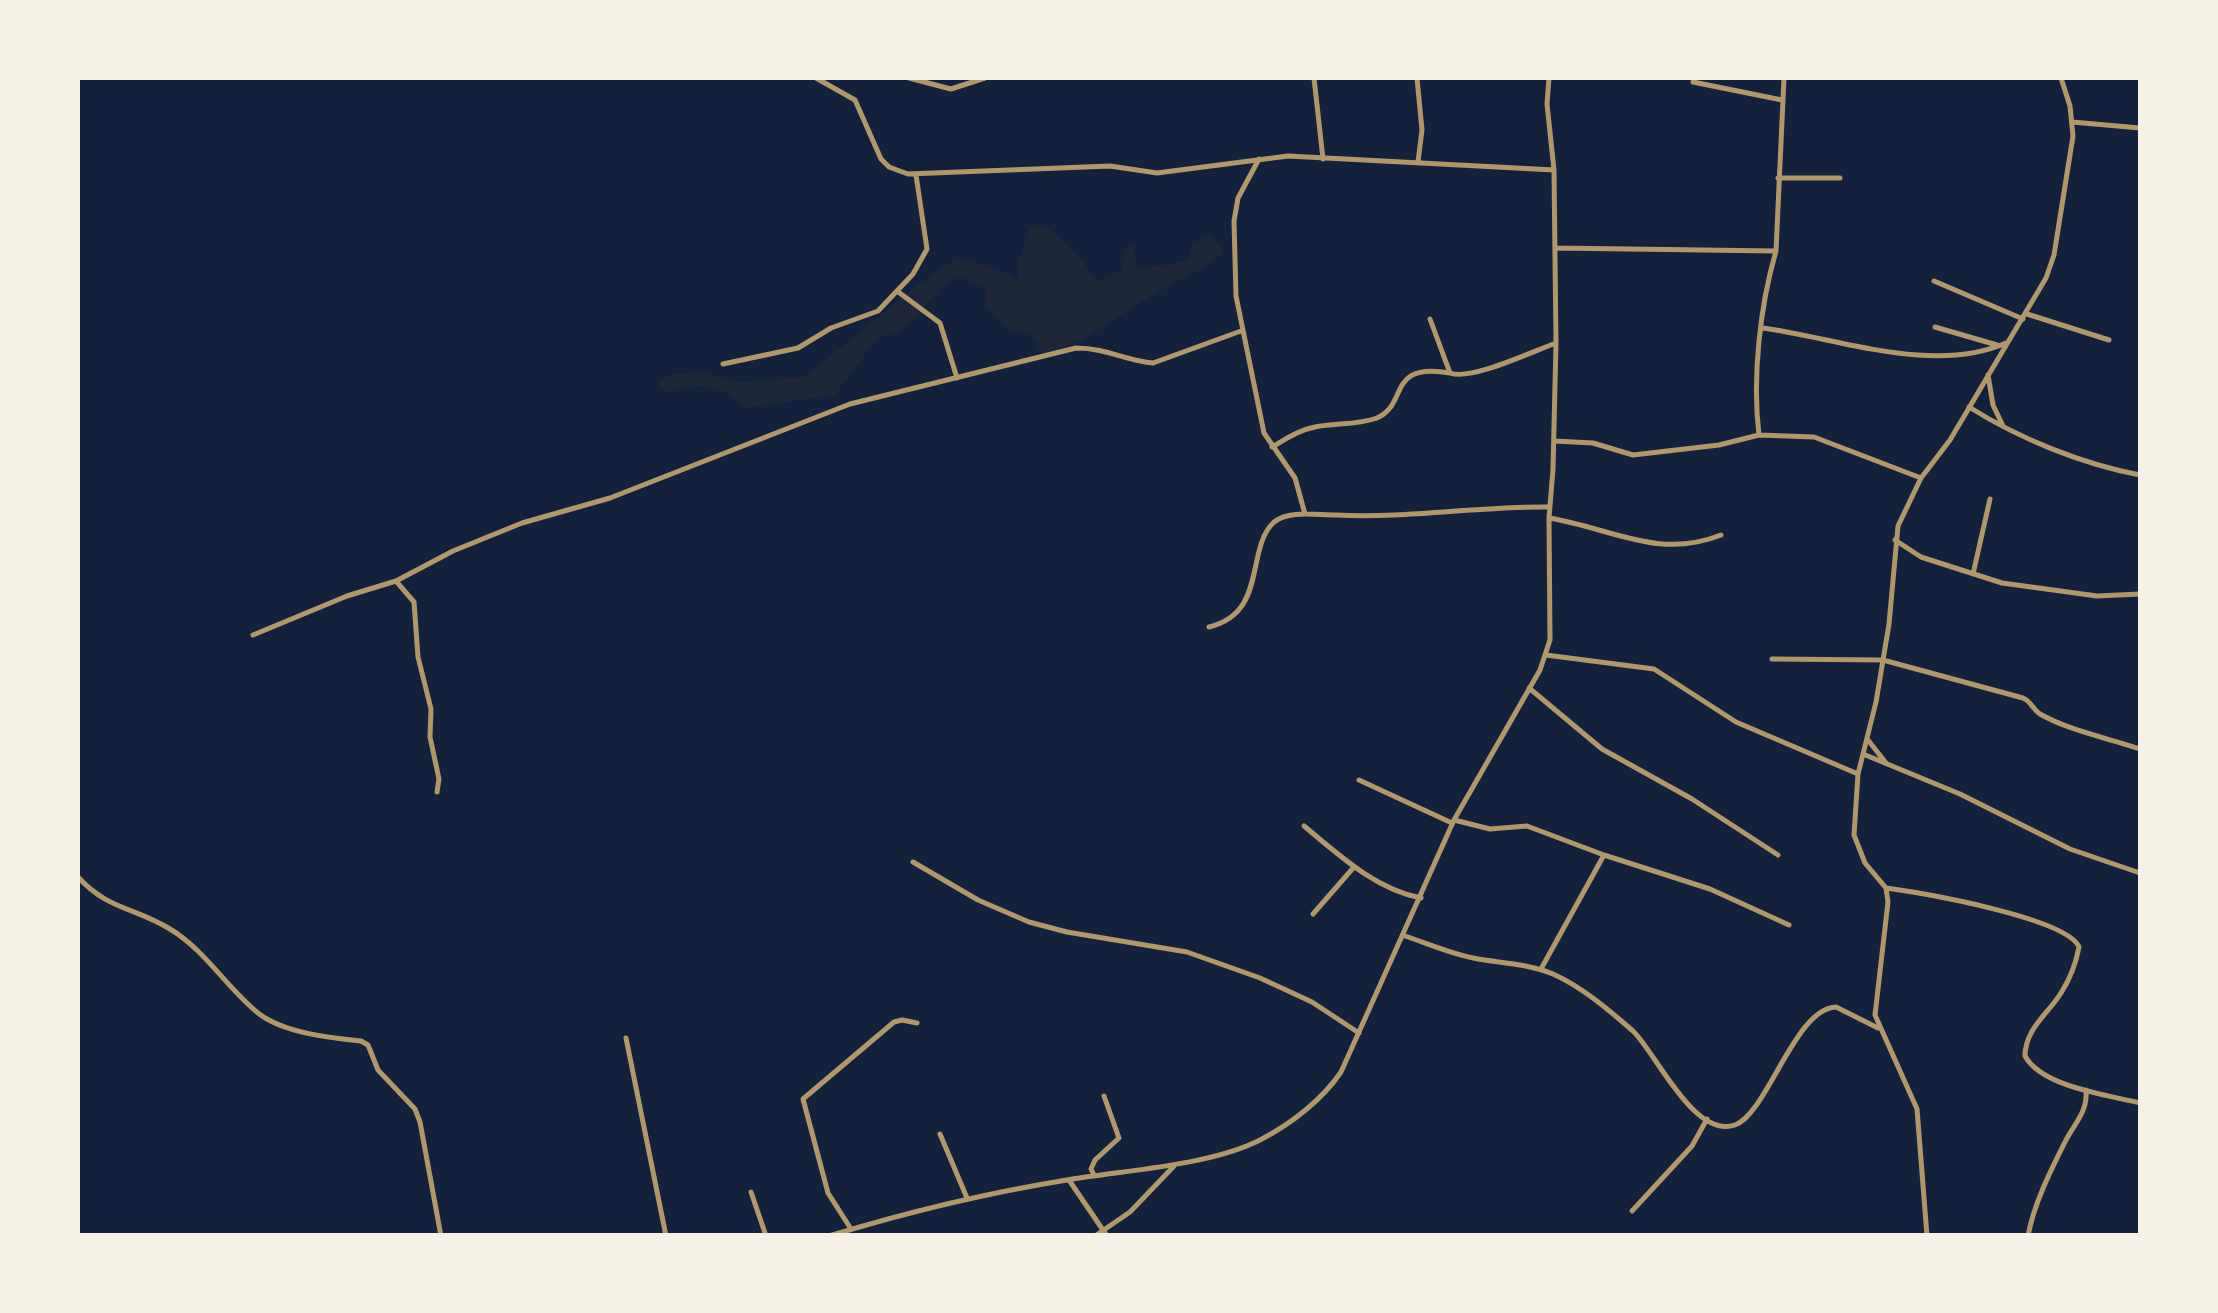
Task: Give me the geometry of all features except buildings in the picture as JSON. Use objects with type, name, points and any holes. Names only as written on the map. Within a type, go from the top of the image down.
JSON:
[{"type":"street","points":[[816,78],[859,105],[881,159],[899,172],[916,175],[1110,166],[1156,172],[1288,156],[1554,170]]},
{"type":"street","points":[[909,78],[951,89],[985,78]]},
{"type":"street","points":[[1314,78],[1323,160]]},
{"type":"street","points":[[1418,78],[1422,130],[1418,162]]},
{"type":"street","points":[[829,1236],[967,1198],[1176,1164],[1260,1140],[1317,1101],[1341,1072],[1453,822],[1529,688],[1550,640],[1549,518],[1556,344],[1554,170],[1548,78]]},
{"type":"street","points":[[1759,436],[1756,390],[1768,276],[1776,251],[1784,78]]},
{"type":"street","points":[[1928,1236],[1917,1108],[1880,1029],[1874,1003],[1887,919],[1886,888],[1865,863],[1854,836],[1858,774],[1884,660],[1898,526],[1921,478],[1950,440],[2003,344],[2025,316],[2054,255],[2069,167],[2072,122],[2062,78]]},
{"type":"street","points":[[1693,82],[1782,100]]},
{"type":"street","points":[[2072,122],[2140,128]]},
{"type":"street","points":[[1259,159],[1238,198],[1234,221],[1236,296],[1258,410],[1272,447],[1295,478],[1305,514]]},
{"type":"street","points":[[723,364],[798,348],[831,328],[878,311],[920,265],[927,249],[916,175]]},
{"type":"street","points":[[1778,178],[1840,178]]},
{"type":"street","points":[[1555,248],[1776,251]]},
{"type":"street","points":[[1934,282],[2025,316],[2109,340]]},
{"type":"street","points":[[897,290],[940,323],[956,378]]},
{"type":"street","points":[[1430,319],[1450,373]]},
{"type":"street","points":[[1934,327],[2003,344]]},
{"type":"street","points":[[1763,328],[1903,354],[1972,353],[2003,344]]},
{"type":"street","points":[[252,635],[347,596],[396,581],[453,551],[534,518],[610,498],[850,404],[1076,348],[1108,350],[1139,362],[1153,362],[1241,331]]},
{"type":"street","points":[[1272,447],[1318,426],[1374,419],[1387,412],[1403,384],[1420,371],[1474,374],[1556,344]]},
{"type":"street","points":[[1988,372],[1993,405],[2003,426]]},
{"type":"street","points":[[1969,408],[2109,469],[2140,475]]},
{"type":"street","points":[[1554,441],[1593,443],[1633,455],[1759,436],[1814,437],[1921,478]]},
{"type":"street","points":[[1973,575],[1990,499]]},
{"type":"street","points":[[1209,627],[1225,623],[1242,607],[1271,526],[1281,518],[1305,514],[1398,517],[1518,506],[1550,507]]},
{"type":"street","points":[[1549,518],[1668,546],[1691,545],[1721,535]]},
{"type":"street","points":[[1896,540],[1921,557],[1973,575],[2070,593],[2140,594]]},
{"type":"street","points":[[396,581],[414,602],[418,657],[431,709],[430,737],[439,779],[437,792]]},
{"type":"street","points":[[1546,655],[1654,669],[1736,722],[1858,774]]},
{"type":"street","points":[[1772,659],[1884,660],[2023,698],[2038,713],[2140,749]]},
{"type":"street","points":[[1529,688],[1602,749],[1675,788],[1778,855]]},
{"type":"street","points":[[1866,738],[1888,765]]},
{"type":"street","points":[[1863,754],[1960,794],[2070,849],[2140,873]]},
{"type":"street","points":[[1359,780],[1453,822],[1490,829],[1528,826],[1710,889],[1789,925]]},
{"type":"street","points":[[1304,826],[1354,867],[1398,892],[1421,898]]},
{"type":"street","points":[[1540,970],[1604,855]]},
{"type":"street","points":[[913,862],[978,900],[1029,922],[1187,952],[1260,978],[1312,1002],[1359,1033]]},
{"type":"street","points":[[1312,914],[1354,867]]},
{"type":"street","points":[[78,877],[100,898],[153,920],[187,941],[260,1015],[304,1033],[365,1042],[378,1070],[405,1097],[420,1122],[441,1236]]},
{"type":"street","points":[[1886,888],[2012,913],[2072,936],[2078,947],[2071,973],[2062,992],[2029,1035],[2025,1056],[2040,1074],[2140,1103]]},
{"type":"street","points":[[1404,936],[1460,955],[1540,970],[1579,989],[1634,1033],[1657,1059],[1676,1093],[1707,1119],[1726,1126],[1735,1125],[1752,1112],[1787,1052],[1821,1012],[1836,1007],[1880,1029]]},
{"type":"street","points":[[850,1229],[828,1192],[803,1099],[894,1022],[917,1023]]},
{"type":"street","points":[[626,1038],[666,1236]]},
{"type":"street","points":[[2028,1236],[2036,1205],[2084,1110],[2086,1090]]},
{"type":"street","points":[[1094,1175],[1090,1169],[1095,1160],[1119,1138],[1104,1096]]},
{"type":"street","points":[[1632,1211],[1692,1146],[1707,1119]]},
{"type":"street","points":[[940,1134],[967,1198]]},
{"type":"street","points":[[1094,1236],[1106,1233],[1130,1212],[1176,1164]]},
{"type":"street","points":[[1068,1179],[1106,1233]]},
{"type":"street","points":[[751,1192],[766,1236]]},
{"type":"shaded area","points":[[1044,224],[1080,258],[1098,282],[1121,270],[1125,250],[1132,244],[1138,269],[1188,261],[1192,243],[1211,234],[1224,253],[1057,351],[1043,354],[1030,334],[1009,330],[985,306],[985,289],[958,276],[939,289],[900,331],[876,340],[835,395],[745,408],[708,387],[666,393],[659,384],[667,375],[704,372],[740,382],[804,377],[957,258],[1000,270],[1019,282],[1017,263],[1030,228]]}]
